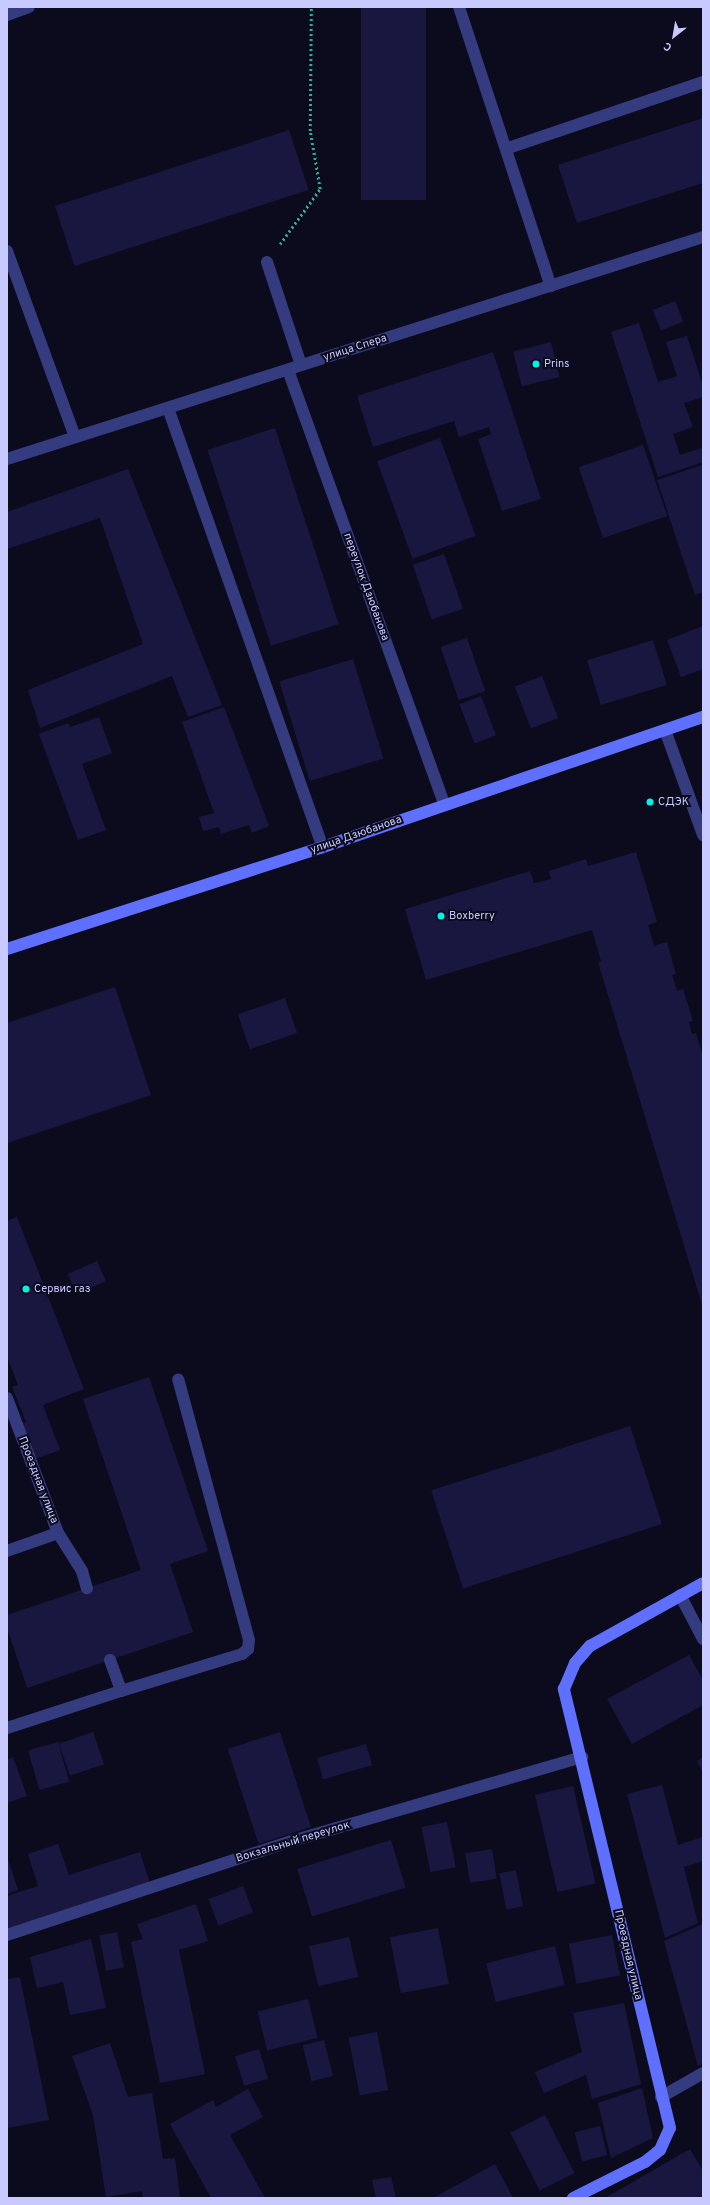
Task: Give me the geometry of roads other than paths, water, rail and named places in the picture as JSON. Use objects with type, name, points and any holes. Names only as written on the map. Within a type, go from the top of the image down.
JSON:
[{"type":"street","points":[[7,15],[29,7]]},
{"type":"street","points":[[459,7],[508,148],[551,286]]},
{"type":"street","points":[[508,148],[703,82]]},
{"type":"street","name":"улица Спера","points":[[7,459],[703,237]]},
{"type":"street","points":[[7,251],[75,437]]},
{"type":"street","points":[[267,262],[301,366]]},
{"type":"street","name":"переулок Дзюбанова","points":[[288,370],[444,804]]},
{"type":"street","points":[[168,408],[322,847]]},
{"type":"street","name":"улица Дзюбанова","points":[[7,949],[322,847],[444,804],[703,717]]},
{"type":"street","points":[[665,730],[703,835]]},
{"type":"street","points":[[7,1728],[242,1654],[248,1644],[178,1379]]},
{"type":"street","name":"Проездная улица","points":[[7,1398],[58,1533],[7,1551]]},
{"type":"street","points":[[58,1533],[82,1571],[87,1588]]},
{"type":"street","name":"Проездная улица","points":[[573,2198],[645,2162],[660,2150],[670,2128],[661,2097],[582,1757],[564,1689],[575,1663],[590,1646],[703,1583]]},
{"type":"street","points":[[680,1595],[703,1639]]},
{"type":"street","points":[[110,1660],[121,1691]]},
{"type":"street","name":"Вокзальный переулок","points":[[7,1936],[295,1840],[582,1757]]},
{"type":"street","points":[[661,2097],[703,2073]]},
{"type":"place","name":"Prins","points":[[536,364]]},
{"type":"place","name":"СДЭК","points":[[650,802]]},
{"type":"place","name":"Boxberry","points":[[441,916]]},
{"type":"place","name":"Сервис газ","points":[[26,1289]]}]
